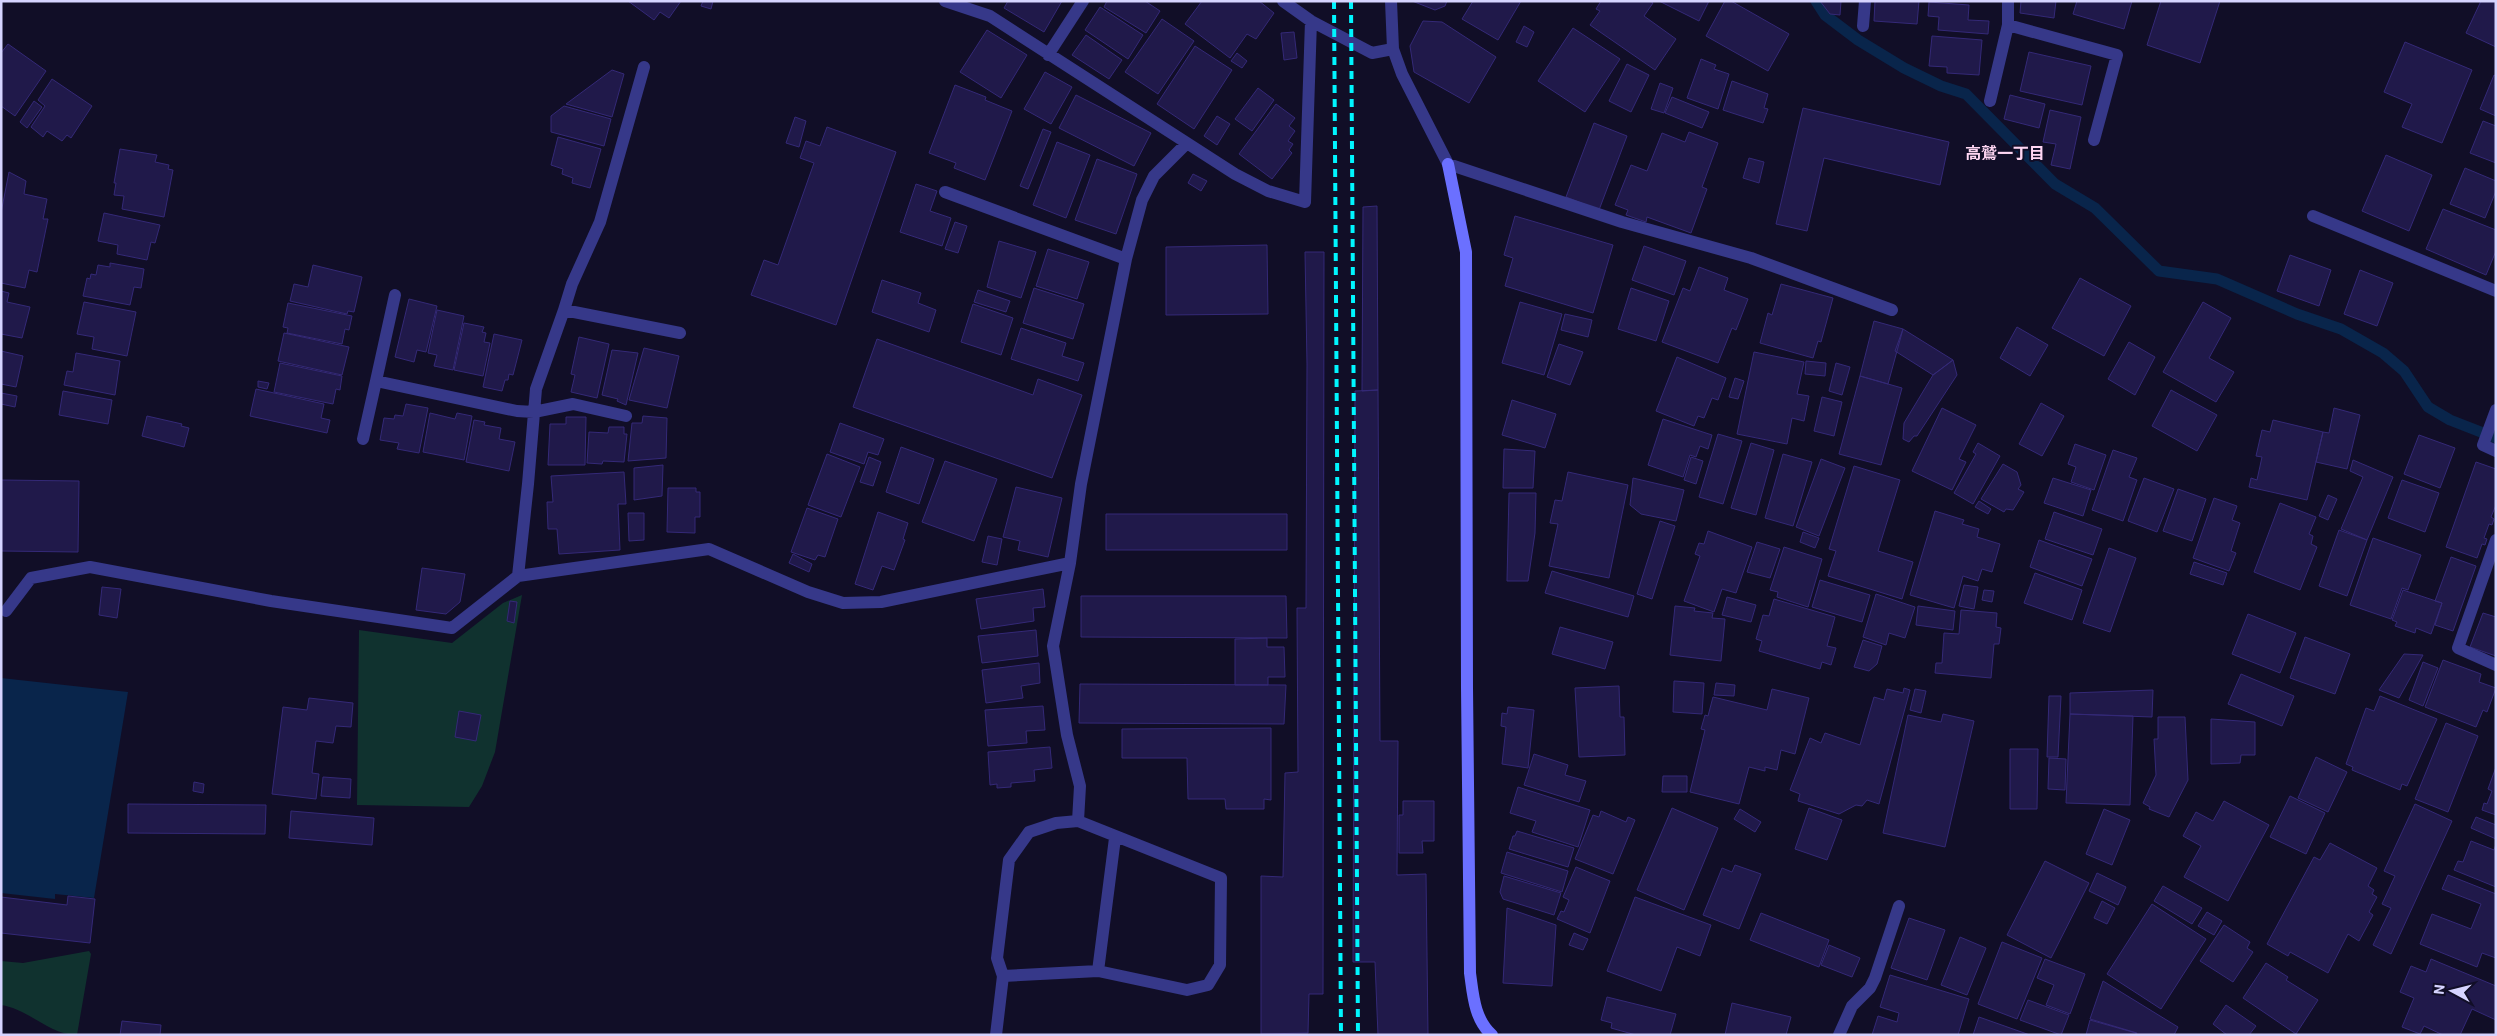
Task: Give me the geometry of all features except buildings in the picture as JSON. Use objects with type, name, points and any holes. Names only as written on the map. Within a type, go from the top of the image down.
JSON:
[{"type":"street","points":[[945,1],[990,16],[1234,174],[1268,191],[1305,202],[1311,21]]},
{"type":"street","points":[[1048,55],[1083,1]]},
{"type":"street","points":[[1283,1],[1311,21],[1372,53],[1394,49]]},
{"type":"street","points":[[1391,1],[1394,49],[1402,74],[1448,164],[1466,252],[1470,972],[1475,1006],[1486,1030],[1492,1035]]},
{"type":"street","points":[[1863,26],[1865,1]]},
{"type":"street","points":[[1990,100],[2008,25],[2008,1]]},
{"type":"street","points":[[2008,25],[2117,55],[2094,140]]},
{"type":"street","points":[[518,576],[536,389],[572,284],[600,222],[644,67]]},
{"type":"street","points":[[1078,821],[1080,786],[1067,735],[1053,646],[1070,563],[1081,484],[1126,259],[1142,200],[1154,176],[1187,143]]},
{"type":"street","points":[[1448,164],[1622,222],[1752,258],[1892,310]]},
{"type":"street","points":[[945,192],[1126,259]]},
{"type":"street","points":[[2313,216],[2496,291]]},
{"type":"street","points":[[363,439],[395,295]]},
{"type":"street","points":[[564,310],[680,333]]},
{"type":"street","points":[[376,381],[517,411],[534,412],[573,404],[626,416]]},
{"type":"street","points":[[2496,410],[2483,445],[2496,451]]},
{"type":"street","points":[[2496,540],[2458,648],[2496,665]]},
{"type":"street","points":[[6,611],[31,578],[90,567],[271,601],[452,628],[518,576],[709,549],[808,592],[844,603],[881,602],[1070,563]]},
{"type":"street","points":[[996,1035],[1003,976],[997,958],[1009,860],[1029,832],[1056,823],[1078,821],[1116,838],[1221,878],[1220,965],[1208,985],[1187,990],[1098,972],[1003,976]]},
{"type":"street","points":[[1098,972],[1116,838]]},
{"type":"street","points":[[1839,1035],[1852,1006],[1870,988],[1875,978],[1899,906]]},
{"type":"green space","points":[[522,595],[495,752],[482,786],[469,807],[357,805],[359,630],[452,643],[503,603]]},
{"type":"green space","points":[[89,951],[91,954],[77,1035],[57,1031],[21,1011],[1,1005],[1,961],[23,963]]},
{"type":"water","points":[[1,678],[128,692],[94,898],[55,894],[55,899],[1,893]]},
{"type":"waterway","points":[[1816,1],[1825,15],[1858,40],[1904,68],[1941,86],[1966,94],[2055,184],[2095,208],[2159,271],[2217,279],[2297,314],[2341,329],[2383,353],[2404,371],[2428,407],[2450,420],[2496,438]]},
{"type":"railway","points":[[1334,1],[1341,1035]]},
{"type":"railway","points":[[1351,1],[1358,1035]]},
{"type":"district","name":"高鷲一丁目","points":[[2005,153]]}]
